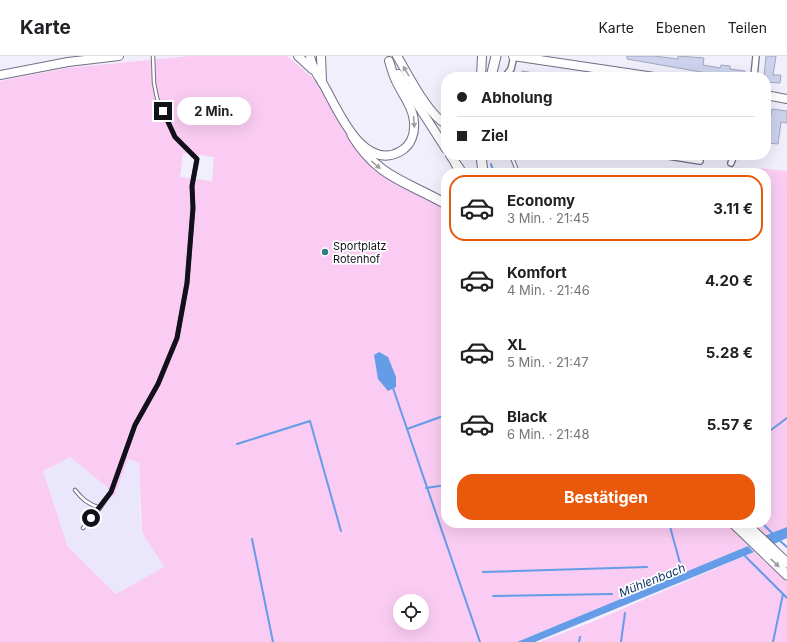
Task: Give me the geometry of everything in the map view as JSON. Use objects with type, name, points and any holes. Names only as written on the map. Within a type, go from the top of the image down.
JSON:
[{"type":"highway","points":[[492,72],[496,56]]},
{"type":"highway","points":[[352,135],[361,150],[383,170],[405,184],[441,202]]},
{"type":"highway","points":[[456,164],[459,168]]},
{"type":"highway","points":[[740,528],[772,549],[787,563]]},
{"type":"highway","points":[[747,528],[763,552],[787,575]]},
{"type":"main road","points":[[0,75],[68,62],[119,56]]},
{"type":"main road","points":[[298,56],[314,71],[322,82],[352,135],[365,148],[380,155],[387,156],[404,149],[412,140],[415,124],[411,109],[395,80],[388,59]]},
{"type":"main road","points":[[310,56],[314,71]]},
{"type":"main road","points":[[321,56],[322,82]]},
{"type":"main road","points":[[481,72],[482,56]]},
{"type":"main road","points":[[513,56],[620,72]]},
{"type":"main road","points":[[398,57],[429,108],[441,122]]},
{"type":"main road","points":[[388,59],[441,141]]},
{"type":"main road","points":[[771,96],[787,99]]},
{"type":"main road","points":[[453,160],[456,164]]},
{"type":"street","points":[[509,72],[511,70],[513,56]]},
{"type":"street","points":[[754,72],[756,56]]},
{"type":"street","points":[[694,160],[700,161]]},
{"type":"lane","points":[[83,528],[111,492],[135,425],[170,359],[177,338],[187,283],[193,208],[192,186],[197,159],[175,137],[157,98],[154,83],[153,56]]},
{"type":"lane","points":[[75,490],[89,505],[100,508]]},
{"type":"shaded area","points":[[190,56],[287,56],[313,78],[357,149],[372,164],[395,184],[441,206],[441,528],[732,528],[748,546],[517,642],[0,642],[0,81],[67,68]],"holes":[[[183,153],[214,157],[212,181],[180,177]],[[70,457],[107,487],[114,498],[128,459],[139,463],[142,532],[164,567],[116,594],[68,547],[43,471]]]},
{"type":"shaded area","points":[[771,169],[787,171],[787,527],[764,536],[757,528],[771,528]]},
{"type":"shaded area","points":[[70,457],[107,487],[128,459],[139,463],[140,517],[142,532],[164,567],[116,594],[68,547],[43,471]]},
{"type":"shaded area","points":[[754,552],[787,582],[787,642],[539,642],[592,622]]},
{"type":"water","points":[[379,352],[388,357],[396,377],[396,387],[388,391],[378,379],[374,355]]},
{"type":"water","points":[[787,527],[787,538],[774,544],[764,536]]},
{"type":"water","points":[[748,546],[754,552],[535,642],[517,642]]},
{"type":"building","points":[[627,56],[654,56],[678,59],[678,56],[704,58],[703,65],[720,68],[721,65],[730,66],[730,69],[745,71],[701,72],[627,59]]},
{"type":"building","points":[[766,56],[776,56],[773,75],[781,75],[780,83],[771,82],[771,72],[764,72]]},
{"type":"building","points":[[772,109],[787,111],[787,123],[781,122],[778,144],[771,143]]},
{"type":"waterway","points":[[491,164],[492,168]]},
{"type":"waterway","points":[[393,388],[480,642]]},
{"type":"waterway","points":[[407,429],[441,417]]},
{"type":"waterway","points":[[771,430],[787,418]]},
{"type":"waterway","points":[[237,444],[310,421],[341,531]]},
{"type":"waterway","points":[[426,488],[441,486]]},
{"type":"waterway","name":"Mühlenbach","points":[[670,528],[683,574]]},
{"type":"waterway","points":[[767,528],[773,534]]},
{"type":"waterway","points":[[252,539],[273,642]]},
{"type":"waterway","points":[[779,540],[787,547]]},
{"type":"waterway","points":[[744,555],[787,598]]},
{"type":"waterway","points":[[483,572],[647,567]]},
{"type":"waterway","points":[[493,596],[612,594]]},
{"type":"waterway","points":[[773,642],[783,594]]},
{"type":"waterway","points":[[621,642],[625,613]]},
{"type":"waterway","points":[[579,642],[580,637]]},
{"type":"place","name":"Sportplatz Rotenhof","points":[[325,252]]},
{"type":"route","points":[[91,518],[111,492],[135,425],[170,359],[181,320],[187,283],[193,208],[192,186],[197,159],[175,137],[163,111]]}]
